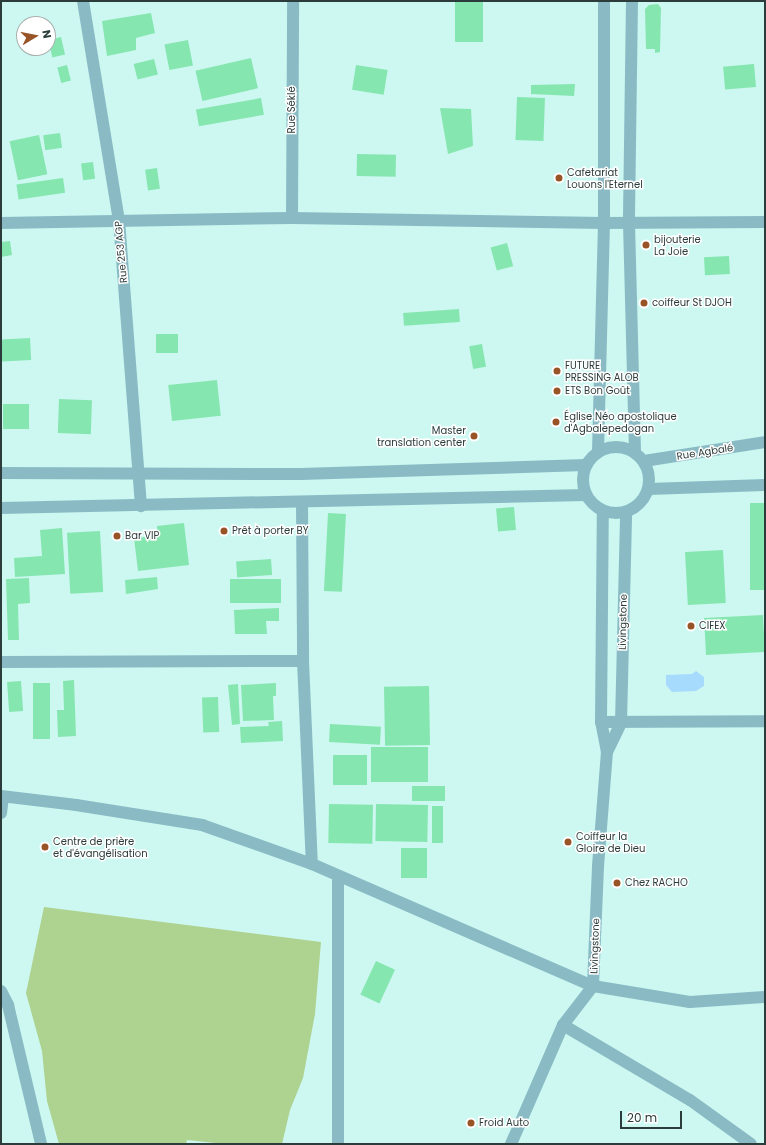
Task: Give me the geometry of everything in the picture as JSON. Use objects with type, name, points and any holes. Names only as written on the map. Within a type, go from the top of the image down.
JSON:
[{"type":"street","name":"Rue 253 AGP","points":[[83,1],[119,220],[141,506]]},
{"type":"street","name":"Rue Séklé","points":[[292,218],[293,1]]},
{"type":"street","points":[[598,452],[604,223],[604,1]]},
{"type":"street","points":[[632,1],[629,223],[635,452]]},
{"type":"street","points":[[1,223],[292,218],[604,223],[765,222]]},
{"type":"street","name":"Rue Agbalé","points":[[644,462],[765,442]]},
{"type":"street","points":[[610,447],[623,447],[635,452],[644,462],[649,473],[649,489],[637,508],[626,513],[614,514],[603,511],[586,496],[582,480],[586,465],[598,452],[610,447]]},
{"type":"street","points":[[1,473],[138,476],[301,474],[586,465]]},
{"type":"street","points":[[649,489],[765,485]]},
{"type":"street","points":[[1,508],[586,496]]},
{"type":"street","points":[[302,502],[303,661],[312,864]]},
{"type":"street","name":"Livingstone","points":[[511,1144],[563,1025],[593,986],[598,866],[607,752],[601,722],[603,511]]},
{"type":"street","name":"Livingstone","points":[[607,752],[621,723],[626,513]]},
{"type":"street","points":[[1,662],[303,661]]},
{"type":"street","points":[[601,722],[765,721]]},
{"type":"street","points":[[1,813],[2,797],[76,805],[202,825],[312,864],[593,986],[690,1002],[765,997]]},
{"type":"street","points":[[338,876],[338,1144]]},
{"type":"street","points":[[1,991],[8,1005],[40,1144]]},
{"type":"street","points":[[563,1025],[690,1100],[751,1144]]},
{"type":"green space","points":[[44,907],[321,942],[315,1014],[303,1078],[290,1110],[282,1144],[225,1144],[187,1140],[186,1144],[59,1144],[47,1101],[42,1051],[26,993]]},
{"type":"water","points":[[696,671],[704,677],[704,686],[696,691],[672,692],[666,685],[666,675],[692,674]]},
{"type":"building","points":[[455,1],[483,1],[483,42],[455,42]]},
{"type":"building","points":[[658,4],[661,8],[660,52],[655,53],[655,49],[646,49],[645,9],[649,5]]},
{"type":"building","points":[[151,13],[155,33],[136,38],[136,50],[107,56],[102,21]]},
{"type":"building","points":[[61,37],[65,55],[52,57],[52,56],[56,56],[56,38]]},
{"type":"building","points":[[188,40],[193,66],[169,70],[164,45]]},
{"type":"building","points":[[251,58],[258,88],[202,101],[195,71]]},
{"type":"building","points":[[154,59],[158,75],[137,80],[134,64]]},
{"type":"building","points":[[754,64],[756,87],[725,90],[723,67]]},
{"type":"building","points":[[67,65],[71,81],[61,83],[57,67]]},
{"type":"building","points":[[356,65],[388,70],[384,95],[352,90]]},
{"type":"building","points":[[575,84],[574,96],[531,94],[531,85]]},
{"type":"building","points":[[517,97],[545,98],[543,141],[515,140]]},
{"type":"building","points":[[261,98],[264,115],[199,126],[196,109]]},
{"type":"building","points":[[440,108],[471,109],[473,146],[448,154]]},
{"type":"building","points":[[60,133],[62,148],[45,150],[43,135]]},
{"type":"building","points":[[39,135],[47,174],[18,180],[10,141]]},
{"type":"building","points":[[357,154],[396,155],[396,177],[357,176]]},
{"type":"building","points":[[93,162],[95,179],[83,180],[81,163]]},
{"type":"building","points":[[157,168],[160,189],[148,190],[145,170]]},
{"type":"building","points":[[63,178],[65,193],[19,199],[16,185]]},
{"type":"building","points":[[10,241],[12,255],[1,257],[1,242]]},
{"type":"building","points":[[507,243],[513,266],[497,271],[491,247]]},
{"type":"building","points":[[729,256],[730,274],[705,275],[704,257]]},
{"type":"building","points":[[459,309],[460,322],[404,326],[403,313]]},
{"type":"building","points":[[156,334],[178,334],[178,353],[156,353]]},
{"type":"building","points":[[30,338],[31,360],[2,361],[1,340]]},
{"type":"building","points":[[482,344],[486,367],[473,369],[469,346]]},
{"type":"building","points":[[217,380],[221,416],[172,421],[168,385]]},
{"type":"building","points":[[59,399],[92,400],[91,434],[58,433]]},
{"type":"building","points":[[3,404],[29,404],[29,429],[3,429]]},
{"type":"building","points":[[750,503],[765,503],[765,590],[750,590]]},
{"type":"building","points":[[514,507],[516,530],[498,531],[496,509]]},
{"type":"building","points":[[328,513],[346,514],[342,592],[324,591]]},
{"type":"building","points":[[184,523],[189,565],[138,571],[134,538],[158,536],[157,526]]},
{"type":"building","points":[[62,528],[65,574],[15,577],[14,558],[42,556],[40,530]]},
{"type":"building","points":[[100,531],[103,592],[70,594],[67,533]]},
{"type":"building","points":[[723,550],[726,603],[688,605],[685,552]]},
{"type":"building","points":[[271,559],[272,575],[237,577],[236,561]]},
{"type":"building","points":[[157,577],[158,589],[126,594],[125,580]]},
{"type":"building","points":[[29,578],[30,603],[18,604],[19,640],[8,640],[6,579]]},
{"type":"building","points":[[230,579],[281,579],[281,603],[230,603]]},
{"type":"building","points":[[279,608],[279,621],[266,621],[267,634],[235,634],[234,610]]},
{"type":"building","points":[[763,615],[765,652],[706,655],[704,618]]},
{"type":"building","points":[[74,680],[76,736],[58,737],[57,710],[64,710],[63,681]]},
{"type":"building","points":[[21,681],[23,711],[9,712],[7,682]]},
{"type":"building","points":[[33,683],[50,683],[50,739],[33,739]]},
{"type":"building","points":[[276,683],[276,696],[273,696],[274,720],[243,721],[241,685]]},
{"type":"building","points":[[238,684],[240,724],[232,725],[228,685]]},
{"type":"building","points":[[429,686],[430,745],[385,746],[384,687]]},
{"type":"building","points":[[218,697],[219,732],[203,733],[202,698]]},
{"type":"building","points":[[282,721],[283,741],[241,743],[240,727],[269,726],[268,722]]},
{"type":"building","points":[[330,724],[381,727],[380,745],[329,742]]},
{"type":"building","points":[[371,747],[428,747],[428,782],[371,782]]},
{"type":"building","points":[[333,755],[367,755],[367,785],[333,785]]},
{"type":"building","points":[[412,786],[445,786],[445,801],[412,801]]},
{"type":"building","points":[[329,804],[373,805],[372,844],[328,843]]},
{"type":"building","points":[[376,804],[428,805],[427,842],[375,841]]},
{"type":"building","points":[[432,806],[443,806],[443,843],[432,843]]},
{"type":"building","points":[[401,848],[427,848],[427,878],[401,878]]},
{"type":"building","points":[[376,961],[395,970],[379,1003],[360,995]]},
{"type":"place","name":"Cafetariat Louons l'Eternel","points":[[559,178]]},
{"type":"place","name":"bijouterie La Joie","points":[[646,245]]},
{"type":"place","name":"coiffeur St DJOH","points":[[644,303]]},
{"type":"place","name":"FUTURE PRESSING ALOB","points":[[557,371]]},
{"type":"place","name":"ETS Bon Goût","points":[[557,391]]},
{"type":"place","name":"Église Néo apostolique d'Agbalepedogan","points":[[556,422]]},
{"type":"place","name":"Master translation center","points":[[474,436]]},
{"type":"place","name":"Prêt à porter BY","points":[[224,531]]},
{"type":"place","name":"Bar VIP","points":[[117,536]]},
{"type":"place","name":"CIFEX","points":[[691,626]]},
{"type":"place","name":"Coiffeur la Gloire de Dieu","points":[[568,842]]},
{"type":"place","name":"Centre de prière et d'évangélisation","points":[[45,847]]},
{"type":"place","name":"Chez RACHO","points":[[617,883]]},
{"type":"place","name":"Froid Auto","points":[[471,1123]]}]
